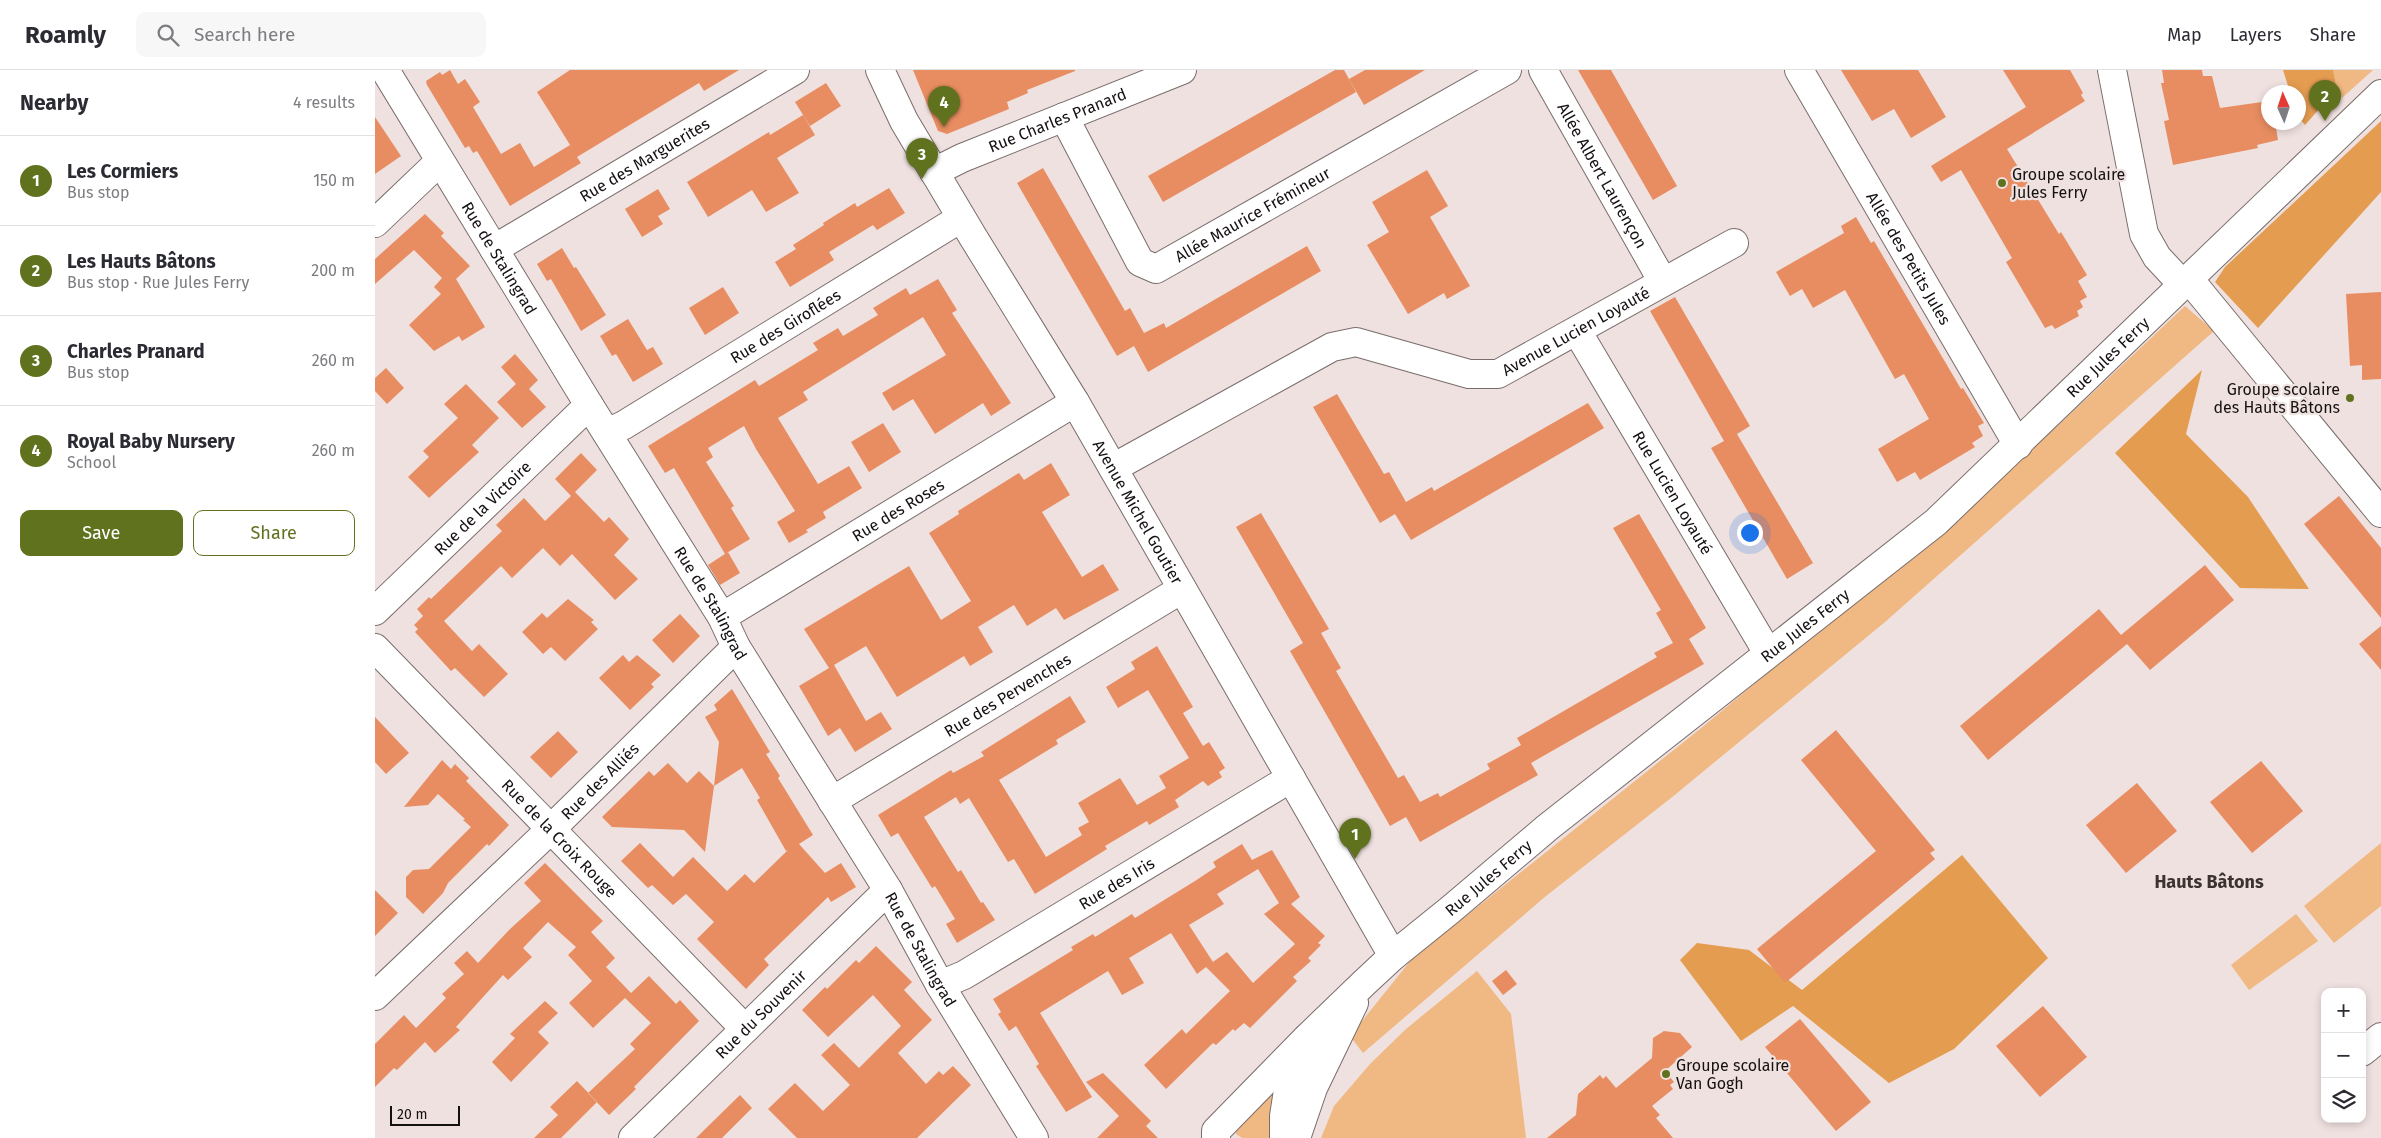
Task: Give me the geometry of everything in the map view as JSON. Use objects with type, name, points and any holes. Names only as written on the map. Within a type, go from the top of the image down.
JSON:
[{"type":"street","name":"Rue de Stalingrad","points":[[385,70],[439,162],[722,617],[736,647],[888,890],[940,985],[1034,1138]]},
{"type":"street","name":"Rue des Marguerites","points":[[494,249],[795,70]]},
{"type":"street","name":"Avenue Michel Goutier","points":[[880,70],[904,121],[961,218],[1075,402],[1393,956]]},
{"type":"street","name":"Rue Charles Pranard","points":[[934,172],[1182,70]]},
{"type":"street","name":"Allée Maurice Frémineur","points":[[1064,117],[1140,262],[1155,268],[1507,70]]},
{"type":"street","name":"Allée Albert Laurençon","points":[[1543,70],[1663,282]]},
{"type":"street","name":"Allée des Petits Jules","points":[[1799,70],[2018,445]]},
{"type":"street","points":[[2112,70],[2145,234],[2157,257],[2186,282],[2381,513]]},
{"type":"street","name":"Rue Jules Ferry","points":[[1216,1138],[1216,1131],[1307,1038],[1393,956],[1548,827],[1936,522],[2381,94]]},
{"type":"street","points":[[375,224],[439,162]]},
{"type":"street","name":"Rue des Giroflées","points":[[607,433],[624,425],[961,218]]},
{"type":"street","name":"Avenue Lucien Loyauté","points":[[1113,468],[1332,347],[1356,342],[1469,374],[1498,374],[1734,243]]},
{"type":"street","name":"Rue Lucien Loyauté","points":[[1577,331],[1768,654]]},
{"type":"street","name":"Rue des Roses","points":[[722,617],[1075,402]]},
{"type":"street","name":"Rue de la Victoire","points":[[375,611],[589,405]]},
{"type":"street","name":"Rue des Pervenches","points":[[832,801],[1182,589]]},
{"type":"street","name":"Rue des Alliés","points":[[375,996],[550,830],[736,647]]},
{"type":"street","name":"Rue de la Croix Rouge","points":[[375,648],[745,1029]]},
{"type":"street","name":"Rue des Iris","points":[[940,985],[963,975],[1291,778]]},
{"type":"street","name":"Rue du Souvenir","points":[[633,1138],[888,890]]},
{"type":"street","points":[[1296,1138],[1313,1088],[1364,983]]},
{"type":"street","points":[[2366,1049],[2381,1037]]},
{"type":"street","points":[[1284,1138],[1284,1116],[1290,1078],[1307,1038]]},
{"type":"shaded area","points":[[2283,70],[2333,70],[2337,89],[2306,124],[2306,85],[2288,85]]},
{"type":"shaded area","points":[[2333,70],[2373,70],[2342,98],[2337,89]]},
{"type":"shaded area","points":[[2381,121],[2381,192],[2258,328],[2215,282],[2225,267]]},
{"type":"shaded area","points":[[2185,306],[2214,331],[1885,622],[1671,798],[1546,896],[1363,1053],[1350,1036],[1411,960],[1700,729],[2000,480]]},
{"type":"shaded area","points":[[2202,370],[2186,434],[2248,497],[2309,589],[2240,588],[2115,453]]},
{"type":"shaded area","points":[[2381,843],[2381,906],[2334,943],[2304,906]]},
{"type":"shaded area","points":[[1962,855],[2048,958],[1954,1049],[1889,1083],[1793,1006],[1741,1041],[1680,960],[1697,943],[1749,950],[1802,990]]},
{"type":"shaded area","points":[[2296,914],[2318,941],[2249,990],[2231,965]]},
{"type":"shaded area","points":[[1477,971],[1511,1014],[1526,1138],[1321,1138],[1334,1106],[1370,1064],[1406,1029]]},
{"type":"shaded area","points":[[1276,1086],[1273,1138],[1242,1138],[1236,1134],[1236,1124]]},
{"type":"building","points":[[450,70],[458,84],[465,79],[480,102],[473,107],[501,154],[520,143],[534,167],[570,145],[575,153],[537,92],[570,70],[739,70],[704,91],[699,83],[577,157],[581,163],[510,206],[477,151],[473,153],[469,146],[465,148],[427,85],[426,81],[440,72],[442,75]]},
{"type":"building","points":[[913,70],[1075,71],[1027,90],[1028,93],[1007,102],[1009,109],[947,134],[938,131]]},
{"type":"building","points":[[1335,70],[1344,70],[1356,92],[1163,202],[1148,176]]},
{"type":"building","points":[[1365,70],[1425,70],[1364,105],[1349,79]]},
{"type":"building","points":[[1578,70],[1611,70],[1677,186],[1653,200]]},
{"type":"building","points":[[1841,70],[1918,70],[1946,117],[1911,138],[1894,109],[1872,121]]},
{"type":"building","points":[[2003,70],[2070,70],[2083,93],[2081,95],[2085,101],[2007,149],[2059,234],[2061,232],[2087,275],[2078,281],[2087,297],[2080,301],[2083,307],[2077,311],[2079,316],[2055,329],[2052,325],[2045,328],[2006,262],[2012,258],[1961,170],[1941,182],[1931,166],[2026,107]]},
{"type":"building","points":[[2162,70],[2202,70],[2203,76],[2212,76],[2220,108],[2261,102],[2261,130],[2276,130],[2278,140],[2257,145],[2258,148],[2173,165],[2164,121],[2169,120],[2161,83],[2164,83]]},
{"type":"building","points":[[826,83],[841,106],[810,126],[795,102]]},
{"type":"building","points":[[803,115],[815,135],[777,158],[799,193],[766,212],[752,190],[708,217],[687,182],[769,132],[770,135]]},
{"type":"building","points":[[375,117],[401,156],[375,174]]},
{"type":"building","points":[[1043,168],[1125,311],[1130,308],[1144,333],[1164,323],[1166,328],[1307,246],[1321,271],[1148,372],[1134,346],[1117,356],[1017,183]]},
{"type":"building","points":[[1427,170],[1448,206],[1430,217],[1470,286],[1447,299],[1444,293],[1408,314],[1367,245],[1389,232],[1372,202]]},
{"type":"building","points":[[889,188],[905,213],[877,230],[873,225],[829,252],[834,260],[790,287],[775,262],[796,249],[793,245],[824,225],[823,223],[855,203],[857,207]]},
{"type":"building","points":[[658,189],[670,209],[658,216],[663,224],[642,237],[625,209]]},
{"type":"building","points":[[425,214],[444,233],[441,236],[470,266],[456,279],[485,327],[462,341],[459,336],[434,351],[409,325],[441,294],[434,287],[442,278],[414,250],[375,284],[375,259]]},
{"type":"building","points":[[1856,217],[1871,243],[1874,241],[1961,389],[1963,388],[1984,423],[1978,426],[1983,436],[1972,443],[1975,447],[1920,480],[1915,472],[1897,482],[1878,449],[1929,419],[1904,374],[1895,379],[1845,290],[1813,308],[1802,289],[1790,296],[1776,272],[1844,233],[1841,226]]},
{"type":"building","points":[[562,248],[606,315],[581,331],[551,279],[547,281],[537,264]]},
{"type":"building","points":[[938,279],[957,310],[952,313],[1011,403],[991,416],[983,403],[935,434],[913,399],[893,411],[882,393],[946,355],[923,317],[803,392],[808,400],[778,418],[818,484],[849,466],[862,488],[823,512],[826,518],[806,530],[808,532],[789,543],[777,522],[795,511],[756,449],[744,426],[708,448],[713,457],[706,462],[734,506],[731,508],[750,539],[725,554],[674,468],[665,473],[648,446],[755,380],[759,386],[818,350],[813,343],[838,328],[843,336],[878,315],[873,308],[906,288],[910,295]]},
{"type":"building","points":[[723,287],[739,313],[705,335],[689,308]]},
{"type":"building","points":[[2381,292],[2381,379],[2362,380],[2362,365],[2350,366],[2346,294]]},
{"type":"building","points":[[1675,297],[1750,426],[1737,434],[1813,563],[1787,579],[1711,448],[1724,441],[1650,311]]},
{"type":"building","points":[[628,319],[647,350],[653,347],[663,364],[633,382],[616,354],[612,356],[600,336]]},
{"type":"building","points":[[515,354],[538,380],[529,389],[546,407],[522,428],[497,402],[516,384],[501,367]]},
{"type":"building","points":[[386,368],[404,388],[387,404],[375,391],[375,378]]},
{"type":"building","points":[[466,384],[499,418],[472,445],[479,452],[429,498],[408,477],[429,457],[423,451],[458,418],[444,404]]},
{"type":"building","points":[[1337,394],[1384,474],[1389,472],[1406,502],[1432,487],[1434,491],[1588,403],[1604,428],[1411,540],[1395,514],[1380,523],[1313,407]]},
{"type":"building","points":[[883,423],[901,452],[869,472],[851,442]]},
{"type":"building","points":[[581,453],[597,470],[575,492],[604,522],[609,517],[629,539],[614,555],[638,579],[615,600],[572,554],[560,566],[543,548],[512,578],[501,566],[444,621],[472,651],[479,644],[508,674],[484,697],[455,668],[451,671],[415,632],[418,629],[414,625],[423,616],[417,609],[429,597],[431,599],[502,531],[496,525],[524,498],[545,521],[571,496],[555,479]]},
{"type":"building","points":[[1051,463],[1070,495],[1042,512],[1082,577],[1103,564],[1119,590],[1064,620],[1056,608],[1027,626],[1014,605],[978,627],[993,652],[970,666],[964,656],[897,697],[866,646],[834,665],[866,721],[881,712],[892,729],[855,752],[840,728],[828,736],[799,686],[829,668],[804,629],[909,566],[941,620],[971,601],[929,533],[959,514],[958,511],[1019,473],[1024,480]]},
{"type":"building","points":[[2339,496],[2381,548],[2381,618],[2304,524]]},
{"type":"building","points":[[1261,513],[1329,629],[1321,633],[1341,668],[1336,671],[1398,778],[1404,775],[1420,802],[1438,793],[1440,797],[1490,769],[1487,764],[1521,745],[1517,738],[1657,657],[1654,653],[1673,643],[1656,613],[1661,610],[1613,528],[1639,514],[1706,628],[1689,639],[1704,664],[1531,763],[1538,775],[1420,842],[1406,817],[1390,826],[1290,651],[1303,643],[1236,527]]},
{"type":"building","points":[[728,552],[740,573],[720,585],[708,565]]},
{"type":"building","points":[[2205,565],[2234,600],[2150,670],[2127,644],[1988,760],[1960,726],[2099,609],[2121,635]]},
{"type":"building","points":[[568,599],[594,620],[591,622],[598,629],[565,661],[551,647],[543,654],[522,632],[542,613],[547,618]]},
{"type":"building","points":[[680,614],[700,636],[673,663],[652,640]]},
{"type":"building","points":[[2381,626],[2381,670],[2359,644]]},
{"type":"building","points":[[1157,646],[1193,707],[1183,713],[1203,746],[1209,742],[1225,768],[1219,772],[1222,777],[1208,786],[1203,781],[1175,800],[1179,807],[1149,825],[1147,821],[1105,846],[1107,849],[1035,894],[1014,859],[1008,862],[969,798],[960,804],[956,797],[924,817],[958,872],[961,870],[981,903],[983,902],[995,920],[957,943],[946,924],[955,919],[935,886],[932,888],[898,833],[891,837],[878,815],[951,770],[953,773],[984,756],[981,752],[1070,696],[1086,722],[1056,740],[1058,744],[999,780],[1046,857],[1082,835],[1078,828],[1089,822],[1078,803],[1120,778],[1137,805],[1166,788],[1159,776],[1189,758],[1148,690],[1118,708],[1106,687],[1135,669],[1131,662]]},
{"type":"building","points":[[623,655],[629,662],[637,655],[661,675],[651,684],[654,687],[630,710],[599,678]]},
{"type":"building","points":[[732,689],[770,752],[766,754],[780,776],[778,778],[813,835],[799,844],[825,873],[841,863],[856,887],[831,902],[828,897],[764,959],[769,965],[746,989],[697,939],[714,922],[686,894],[673,905],[652,885],[648,888],[621,861],[640,843],[673,877],[693,857],[727,891],[745,874],[754,883],[788,850],[786,851],[757,800],[760,798],[742,768],[714,786],[719,742],[705,717],[717,710],[714,705]]},
{"type":"building","points":[[375,717],[409,753],[386,774],[375,762]]},
{"type":"building","points":[[1836,730],[1935,850],[1930,853],[1935,859],[1785,983],[1757,949],[1876,851],[1801,760]]},
{"type":"building","points":[[558,731],[578,752],[551,778],[530,757]]},
{"type":"building","points":[[442,760],[451,769],[455,764],[469,778],[466,781],[509,825],[448,883],[443,893],[423,914],[406,897],[406,877],[413,870],[429,869],[471,827],[438,794],[428,805],[404,807]]},
{"type":"building","points":[[2261,761],[2303,811],[2252,853],[2210,802]]},
{"type":"building","points":[[668,763],[687,783],[699,771],[714,786],[705,852],[684,830],[612,827],[602,817],[649,771],[654,776]]},
{"type":"building","points":[[2137,783],[2177,831],[2126,873],[2086,825]]},
{"type":"building","points":[[1242,844],[1252,860],[1272,850],[1300,897],[1291,904],[1325,936],[1318,943],[1321,945],[1308,958],[1311,961],[1293,977],[1297,981],[1250,1028],[1244,1023],[1235,1031],[1233,1029],[1216,1045],[1213,1043],[1166,1089],[1144,1065],[1182,1029],[1186,1034],[1230,991],[1206,967],[1197,974],[1171,933],[1129,958],[1144,983],[1122,995],[1108,971],[1040,1013],[1092,1097],[1066,1112],[1036,1066],[1039,1064],[1016,1026],[1009,1031],[998,1014],[1001,1012],[993,999],[1073,950],[1071,947],[1093,934],[1095,937],[1132,914],[1135,918],[1216,867],[1213,862]],"holes":[[[1258,869],[1279,903],[1264,914],[1295,944],[1253,983],[1227,952],[1213,962],[1189,925],[1224,904],[1217,894]]]},
{"type":"building","points":[[545,863],[603,921],[591,932],[615,958],[606,967],[631,993],[649,976],[676,1004],[680,1000],[699,1021],[634,1087],[636,1089],[609,1115],[588,1093],[635,1049],[630,1044],[651,1023],[625,998],[593,1028],[569,1003],[592,981],[568,955],[576,947],[548,922],[523,948],[532,957],[508,980],[503,975],[456,1027],[460,1030],[435,1053],[425,1042],[397,1070],[394,1068],[375,1087],[375,1044],[404,1015],[416,1028],[446,998],[442,994],[464,974],[454,963],[467,951],[478,963],[510,929],[541,901],[524,883]]},
{"type":"building","points":[[375,890],[398,913],[375,936]]},
{"type":"building","points":[[876,946],[912,982],[904,990],[932,1020],[898,1053],[926,1084],[939,1071],[943,1075],[953,1066],[971,1085],[917,1138],[797,1138],[768,1109],[795,1083],[823,1111],[850,1085],[821,1055],[834,1043],[859,1068],[901,1026],[873,995],[828,1037],[802,1010],[825,987],[827,989],[856,960],[859,963]]},
{"type":"building","points":[[1506,970],[1517,984],[1503,995],[1492,981]]},
{"type":"building","points":[[545,1001],[558,1013],[538,1032],[549,1043],[511,1082],[492,1062],[515,1038],[510,1034]]},
{"type":"building","points":[[2043,1006],[2087,1057],[2040,1097],[1996,1046]]},
{"type":"building","points":[[1800,1019],[1871,1102],[1836,1131],[1765,1047]]},
{"type":"building","points":[[1664,1031],[1680,1033],[1692,1047],[1665,1071],[1674,1082],[1670,1085],[1673,1089],[1652,1106],[1660,1115],[1656,1118],[1673,1138],[1547,1138],[1576,1115],[1578,1094],[1600,1075],[1603,1079],[1606,1076],[1616,1088],[1652,1058],[1653,1038]]},
{"type":"building","points":[[1103,1073],[1151,1121],[1146,1126],[1158,1138],[1097,1138],[1119,1116],[1086,1082]]},
{"type":"building","points":[[577,1081],[597,1102],[561,1138],[534,1138],[558,1115],[550,1107]]},
{"type":"building","points":[[740,1095],[752,1108],[722,1138],[696,1138]]},
{"type":"place","name":"Les Hauts Bâtons","points":[[2325,121]]},
{"type":"place","name":"Royal Baby Nursery","points":[[944,127]]},
{"type":"place","name":"Charles Pranard","points":[[922,179]]},
{"type":"place","name":"Groupe scolaire Jules Ferry","points":[[2002,183]]},
{"type":"place","name":"Groupe scolaire des Hauts Bâtons","points":[[2350,398]]},
{"type":"place","name":"Les Cormiers","points":[[1355,859]]},
{"type":"place","name":"Groupe scolaire Van Gogh","points":[[1666,1074]]},
{"type":"district","name":"Hauts Bâtons","points":[[2209,882]]}]
